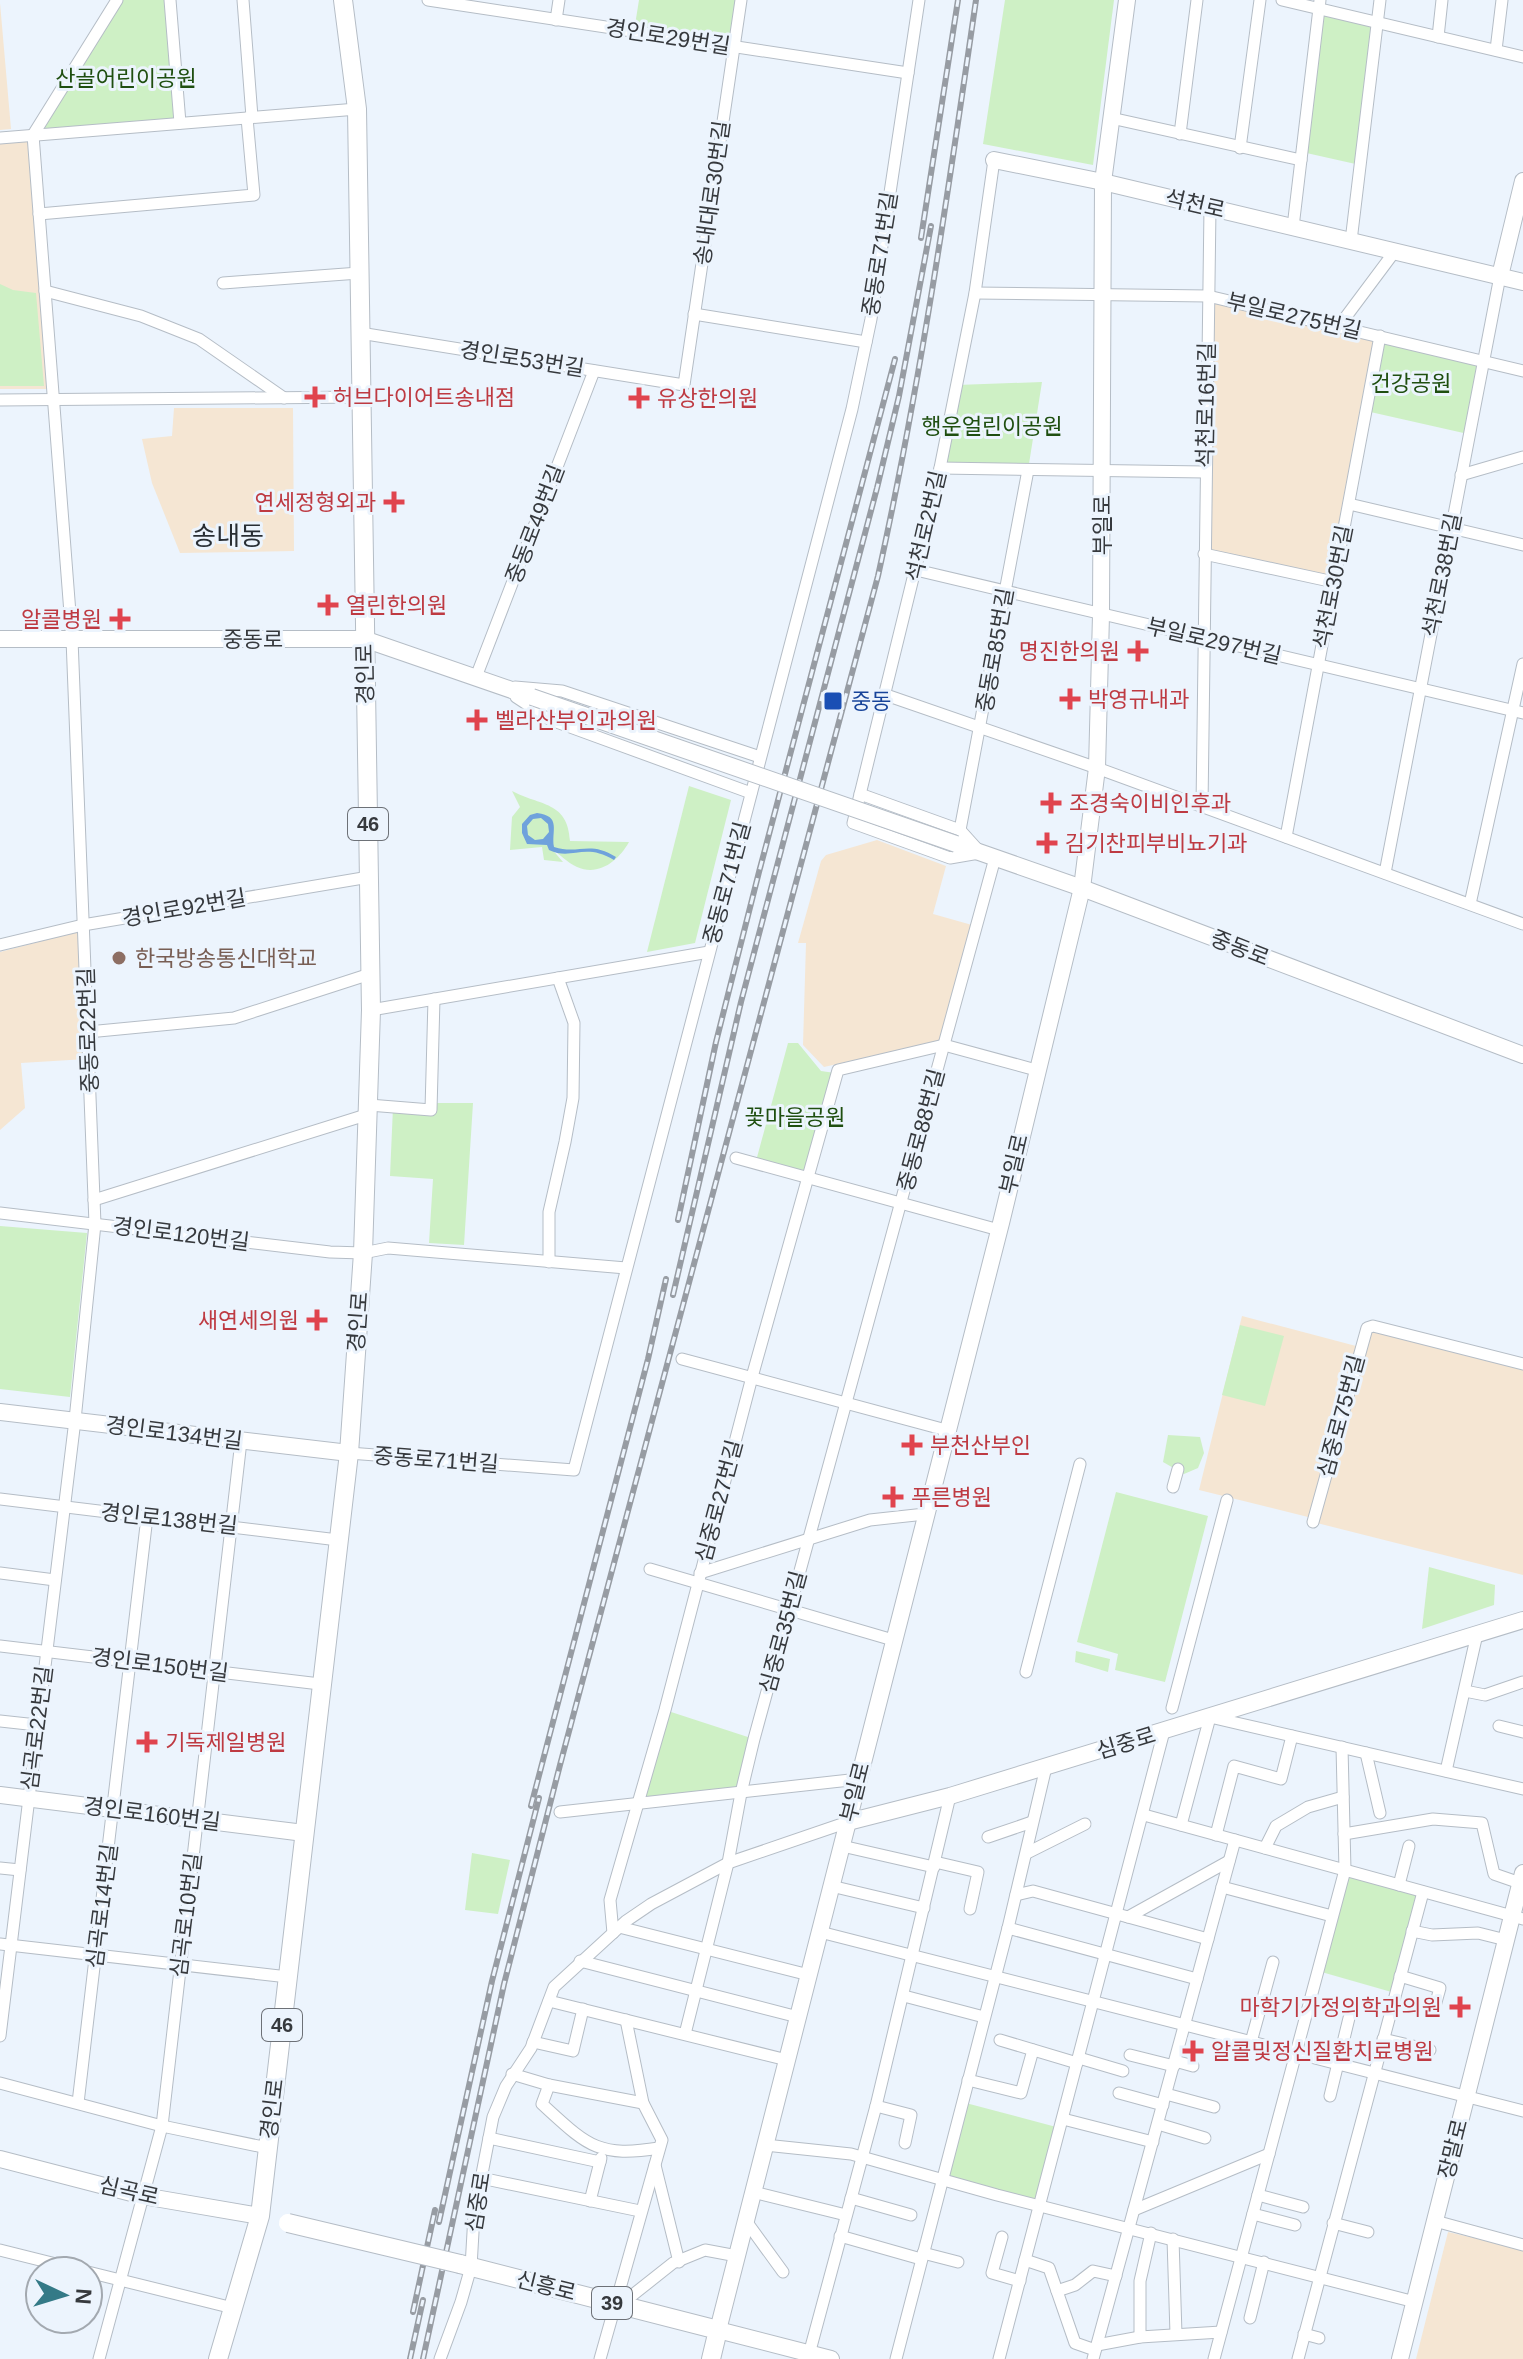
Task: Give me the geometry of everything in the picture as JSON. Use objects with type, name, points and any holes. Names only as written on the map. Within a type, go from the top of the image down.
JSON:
[{"type":"main road","name":"경인로","points":[[218,2359],[260,2216],[349,1453],[363,1253],[371,1010],[357,109],[343,0]]},
{"type":"main road","name":"신흥로","points":[[260,2216],[718,2330]]},
{"type":"main road","name":"부일로","points":[[711,2359],[718,2330]]},
{"type":"street","points":[[33,135],[117,0]]},
{"type":"street","points":[[170,0],[180,123]]},
{"type":"street","points":[[39,214],[254,195],[243,0]]},
{"type":"street","name":"경인로29번길","points":[[428,0],[908,73]]},
{"type":"street","points":[[556,20],[559,0]]},
{"type":"street","name":"송내대로30번길","points":[[684,385],[741,0]]},
{"type":"street","name":"중동로71번길","points":[[349,1453],[574,1470],[852,409],[866,342],[919,0]]},
{"type":"street","name":"부일로","points":[[718,2330],[999,1230],[1082,888],[1097,768],[1101,615],[1103,182],[1127,0]]},
{"type":"street","points":[[1180,134],[1197,0]]},
{"type":"street","points":[[1240,148],[1260,0]]},
{"type":"street","points":[[1282,0],[1320,4],[1377,23],[1523,57]]},
{"type":"street","points":[[1351,241],[1380,0]]},
{"type":"street","points":[[1438,37],[1442,0]]},
{"type":"street","points":[[1496,50],[1502,0]]},
{"type":"street","points":[[1293,227],[1320,4]]},
{"type":"street","points":[[0,138],[357,109]]},
{"type":"street","points":[[1111,118],[1301,160]]},
{"type":"street","name":"중동로22번길","points":[[33,135],[72,639],[95,1224],[75,1420]]},
{"type":"street","name":"석천로","points":[[994,160],[1103,182],[1523,282]]},
{"type":"street","name":"석천로2번길","points":[[988,855],[950,858],[853,823],[940,468],[975,293],[994,160]]},
{"type":"street","points":[[1500,276],[1523,181]]},
{"type":"street","name":"석천로16번길","points":[[1202,807],[1210,208]]},
{"type":"street","points":[[1339,326],[1395,251]]},
{"type":"street","points":[[223,283],[359,273]]},
{"type":"street","name":"석천로38번길","points":[[1385,873],[1500,276]]},
{"type":"street","points":[[45,291],[141,316],[199,339],[285,398]]},
{"type":"street","name":"부일로275번길","points":[[975,293],[1208,296],[1523,371]]},
{"type":"street","points":[[694,314],[866,342]]},
{"type":"street","name":"경인로53번길","points":[[360,333],[684,385]]},
{"type":"street","name":"석천로30번길","points":[[1286,837],[1380,336]]},
{"type":"street","name":"중동로49번길","points":[[476,677],[594,371]]},
{"type":"street","points":[[0,400],[361,397]]},
{"type":"street","points":[[1461,475],[1523,457]]},
{"type":"street","points":[[940,468],[1102,470]]},
{"type":"street","name":"중동로85번길","points":[[958,837],[1028,470]]},
{"type":"street","name":"부일로","points":[[1102,470],[1205,472]]},
{"type":"street","points":[[1349,504],[1523,545]]},
{"type":"street","points":[[1204,554],[1334,582]]},
{"type":"street","name":"부일로297번길","points":[[916,570],[1518,712]]},
{"type":"street","name":"중동로","points":[[0,639],[364,639],[958,837],[988,855],[1523,1055]]},
{"type":"street","points":[[1470,904],[1518,712],[1523,664]]},
{"type":"street","name":"중동로","points":[[499,685],[562,691],[760,757]]},
{"type":"street","name":"중동로","points":[[499,685],[551,720],[751,793]]},
{"type":"street","points":[[886,695],[1097,768],[1523,924]]},
{"type":"street","points":[[860,794],[958,837]]},
{"type":"street","name":"중동로88번길","points":[[846,1402],[944,1045],[988,855]]},
{"type":"street","name":"경인로92번길","points":[[0,945],[83,925],[369,877]]},
{"type":"street","points":[[371,1010],[709,952]]},
{"type":"street","points":[[88,1032],[243,1016],[370,974]]},
{"type":"street","points":[[549,1262],[549,1212],[573,1098],[574,1023],[558,978]]},
{"type":"street","points":[[94,1200],[369,1110],[431,1110],[434,999]]},
{"type":"street","points":[[944,1045],[1036,1070]]},
{"type":"street","name":"심중로27번길","points":[[616,1930],[610,1900],[665,1710],[752,1377],[838,1071],[944,1045]]},
{"type":"street","points":[[736,1158],[999,1230]]},
{"type":"street","name":"경인로120번길","points":[[0,1213],[330,1252],[363,1253],[388,1248],[626,1268]]},
{"type":"street","name":"심중로75번길","points":[[1313,1522],[1367,1328],[1373,1326],[1523,1364]]},
{"type":"street","points":[[682,1359],[946,1430]]},
{"type":"street","name":"심중로35번길","points":[[728,1863],[741,1793],[846,1402]]},
{"type":"street","name":"경인로134번길","points":[[0,1412],[349,1453]]},
{"type":"street","name":"심곡로22번길","points":[[0,2036],[6,1945],[20,1870],[75,1420]]},
{"type":"street","name":"심곡로10번길","points":[[99,2359],[162,2126],[241,1441]]},
{"type":"street","points":[[1026,1672],[1080,1464]]},
{"type":"street","points":[[1173,1487],[1178,1469]]},
{"type":"street","name":"경인로138번길","points":[[0,1499],[338,1540]]},
{"type":"street","points":[[1172,1708],[1227,1500]]},
{"type":"street","points":[[699,1578],[870,1520],[925,1514]]},
{"type":"street","name":"심곡로14번길","points":[[78,2103],[147,1517]]},
{"type":"street","points":[[650,1569],[699,1578],[893,1640]]},
{"type":"street","points":[[0,1573],[55,1580]]},
{"type":"street","name":"심중로","points":[[440,2359],[461,2302],[493,2117],[512,2074],[533,2042],[554,1987],[616,1930],[651,1904],[728,1863],[848,1822],[950,1796],[1523,1620]]},
{"type":"street","points":[[1446,1771],[1477,1634]]},
{"type":"street","name":"경인로150번길","points":[[0,1646],[320,1684]]},
{"type":"street","points":[[1465,1691],[1485,1695],[1523,1682]]},
{"type":"street","points":[[1181,1825],[1210,1717],[1523,1789]]},
{"type":"street","points":[[0,1721],[37,1725]]},
{"type":"street","points":[[1499,1726],[1523,1732]]},
{"type":"street","points":[[999,2359],[1093,2002],[1106,1956],[1123,1916],[1164,1731]]},
{"type":"street","points":[[1216,1835],[1234,1766],[1281,1779],[1292,1736]]},
{"type":"street","points":[[1214,2359],[1345,1870],[1342,1747]]},
{"type":"street","points":[[1366,1753],[1380,1813]]},
{"type":"street","points":[[896,2359],[1008,1928],[1046,1767]]},
{"type":"street","points":[[560,1812],[859,1779]]},
{"type":"street","name":"경인로160번길","points":[[0,1795],[304,1833]]},
{"type":"street","points":[[809,2356],[904,1996],[950,1796]]},
{"type":"street","points":[[1265,1848],[1276,1826],[1308,1807],[1343,1797]]},
{"type":"street","points":[[1144,1815],[1518,1918]]},
{"type":"street","points":[[1344,1834],[1433,1819],[1482,1823],[1494,1874],[1522,1878]]},
{"type":"street","points":[[988,1837],[1032,1822]]},
{"type":"street","points":[[1027,1853],[1085,1824]]},
{"type":"street","points":[[1095,2351],[1235,1840]]},
{"type":"street","name":"부일로","points":[[842,1846],[978,1872],[970,1909]]},
{"type":"street","points":[[1399,1885],[1409,1846]]},
{"type":"street","points":[[1123,1916],[1229,1861]]},
{"type":"street","points":[[685,2034],[728,1863]]},
{"type":"street","points":[[0,1868],[20,1870]]},
{"type":"street","name":"장말로","points":[[1400,2359],[1506,1940],[1518,1918],[1522,1878]]},
{"type":"street","points":[[831,1886],[924,1908]]},
{"type":"street","points":[[1222,1887],[1332,1916]]},
{"type":"street","points":[[1016,1895],[1033,1891],[1208,1939]]},
{"type":"street","points":[[1298,2359],[1423,1892]]},
{"type":"street","points":[[1008,1928],[1197,1979]]},
{"type":"street","points":[[616,1930],[809,1975]]},
{"type":"street","points":[[1412,1931],[1432,1935],[1478,1933],[1506,1940]]},
{"type":"street","points":[[820,1932],[1523,2111]]},
{"type":"street","points":[[6,1945],[288,1977]]},
{"type":"street","points":[[580,1961],[798,2017]]},
{"type":"street","points":[[1251,2042],[1273,1962]]},
{"type":"street","points":[[1400,1976],[1440,1988],[1433,2013]]},
{"type":"street","points":[[904,1996],[984,2017]]},
{"type":"street","points":[[549,2001],[787,2060]]},
{"type":"street","points":[[533,2042],[573,2051],[583,2009]]},
{"type":"street","points":[[1330,2096],[1349,2018]]},
{"type":"street","points":[[601,2359],[662,2140],[643,2103],[626,2020]]},
{"type":"street","points":[[1383,2039],[1430,2050]]},
{"type":"street","points":[[1000,2040],[1123,2071]]},
{"type":"street","points":[[968,2080],[1021,2093],[1033,2050]]},
{"type":"street","points":[[1130,2055],[1193,2066]]},
{"type":"street","points":[[512,2074],[549,2085],[643,2103]]},
{"type":"street","points":[[0,2083],[162,2126],[268,2148]]},
{"type":"street","points":[[549,2085],[542,2104],[602,2156]]},
{"type":"street","points":[[1119,2093],[1214,2107]]},
{"type":"street","points":[[876,2106],[911,2115],[905,2143]]},
{"type":"street","points":[[1063,2119],[1153,2142]]},
{"type":"street","points":[[1158,2124],[1205,2138]]},
{"type":"street","points":[[489,2138],[602,2156],[659,2148]]},
{"type":"street","points":[[765,2145],[863,2157],[1415,2302]]},
{"type":"street","points":[[1134,2210],[1269,2154]]},
{"type":"street","points":[[590,2201],[602,2156]]},
{"type":"street","name":"심곡로","points":[[0,2159],[143,2196],[260,2216]]},
{"type":"street","points":[[654,2164],[679,2262]]},
{"type":"street","points":[[481,2178],[640,2211]]},
{"type":"street","points":[[753,2192],[846,2215]]},
{"type":"street","points":[[1258,2195],[1303,2207]]},
{"type":"street","points":[[851,2198],[911,2215]]},
{"type":"street","points":[[1253,2214],[1295,2225]]},
{"type":"street","points":[[746,2221],[783,2272]]},
{"type":"street","points":[[1435,2221],[1523,2245]]},
{"type":"street","points":[[1333,2223],[1368,2232]]},
{"type":"street","points":[[1140,2337],[1140,2281],[1151,2233]]},
{"type":"street","points":[[840,2236],[958,2262]]},
{"type":"street","points":[[1002,2237],[992,2273],[1020,2281]]},
{"type":"street","points":[[1173,2239],[1176,2334]]},
{"type":"street","points":[[0,2250],[24,2256]]},
{"type":"street","points":[[617,2304],[673,2263],[705,2250],[737,2256]]},
{"type":"street","points":[[1025,2260],[1049,2268],[1075,2343],[1095,2351],[1140,2337],[1221,2332]]},
{"type":"street","points":[[1250,2318],[1264,2262]]},
{"type":"street","points":[[1057,2291],[1075,2285],[1093,2271],[1116,2276]]},
{"type":"street","points":[[104,2276],[233,2308]]},
{"type":"street","name":"신흥로","points":[[718,2330],[809,2356],[831,2359]]},
{"type":"street","points":[[1304,2334],[1319,2338]]},
{"type":"shaded area","points":[[0,3],[11,129],[0,130]]},
{"type":"shaded area","points":[[29,140],[49,389],[0,389],[0,143]]},
{"type":"shaded area","points":[[1208,296],[1380,336],[1334,582],[1204,554]]},
{"type":"shaded area","points":[[174,408],[293,408],[294,551],[180,553],[152,483],[142,439],[172,436]]},
{"type":"shaded area","points":[[877,840],[946,866],[933,914],[972,925],[944,1033],[938,1041],[824,1067],[803,1045],[806,943],[798,943],[821,861],[826,855]]},
{"type":"shaded area","points":[[80,931],[86,1059],[21,1063],[25,1108],[0,1130],[0,952]]},
{"type":"shaded area","points":[[1242,1316],[1356,1346],[1312,1518],[1199,1490]]},
{"type":"shaded area","points":[[1367,1328],[1523,1365],[1523,1575],[1313,1522]]},
{"type":"shaded area","points":[[1448,2232],[1523,2249],[1523,2359],[1416,2359]]},
{"type":"green space","name":"산골어린이공원","points":[[120,0],[168,0],[178,121],[38,131]]},
{"type":"green space","points":[[639,0],[738,0],[732,38],[635,25]]},
{"type":"green space","points":[[1005,0],[1114,0],[1093,165],[983,144]]},
{"type":"green space","points":[[1319,9],[1377,23],[1360,165],[1302,152]]},
{"type":"green space","points":[[0,284],[13,290],[36,293],[44,386],[0,386]]},
{"type":"green space","name":"건강공원","points":[[1380,336],[1482,361],[1468,434],[1366,411]]},
{"type":"green space","name":"행운얼린이공원","points":[[1042,382],[1028,470],[940,468],[957,385]]},
{"type":"green space","points":[[689,786],[731,800],[695,943],[647,952]]},
{"type":"green space","points":[[512,791],[558,812],[564,818],[570,841],[629,842],[608,865],[593,870],[574,865],[551,848],[563,862],[544,860],[542,847],[510,850],[512,817],[520,807]]},
{"type":"green space","name":"꽃마을공원","points":[[788,1043],[798,1043],[821,1071],[835,1073],[806,1175],[756,1161]]},
{"type":"green space","points":[[431,1103],[473,1103],[464,1245],[429,1243],[433,1179],[390,1176],[393,1107],[430,1110]]},
{"type":"green space","points":[[0,1226],[87,1233],[70,1397],[0,1389]]},
{"type":"green space","points":[[1240,1325],[1284,1336],[1265,1406],[1222,1395]]},
{"type":"green space","points":[[1168,1435],[1200,1437],[1204,1453],[1198,1468],[1184,1474],[1163,1462]]},
{"type":"green space","points":[[1116,1492],[1208,1516],[1165,1682],[1115,1670],[1118,1654],[1077,1642]]},
{"type":"green space","points":[[1429,1567],[1495,1585],[1494,1605],[1422,1629]]},
{"type":"green space","points":[[1076,1651],[1110,1659],[1108,1672],[1075,1662]]},
{"type":"green space","points":[[665,1710],[754,1739],[741,1793],[637,1804]]},
{"type":"green space","points":[[472,1853],[510,1860],[498,1914],[465,1910]]},
{"type":"green space","points":[[1345,1870],[1423,1892],[1395,1993],[1318,1971]]},
{"type":"green space","points":[[962,2102],[1060,2128],[1040,2205],[943,2178]]},
{"type":"water","points":[[530,815],[545,815],[553,821],[554,847],[598,849],[616,857],[614,860],[594,852],[557,853],[549,850],[547,845],[527,844],[522,824]],"holes":[[[541,818],[548,824],[549,832],[543,839],[535,840],[528,835],[527,826],[533,819]]]},
{"type":"railway","points":[[921,238],[958,0]]},
{"type":"railway","points":[[423,2359],[504,1984],[878,576],[920,361],[976,0]]},
{"type":"railway","points":[[673,1295],[741,1002],[877,488],[899,396],[931,226]]},
{"type":"railway","points":[[678,1220],[716,1042],[895,359]]},
{"type":"railway","points":[[531,1806],[648,1359],[666,1279]]},
{"type":"railway","points":[[439,2222],[492,1981],[539,1798]]},
{"type":"railway","points":[[413,2312],[435,2210]]},
{"type":"railway","points":[[410,2359],[423,2300]]},
{"type":"place","name":"허브다이어트송내점","points":[[315,397]]},
{"type":"place","name":"유상한의원","points":[[639,398]]},
{"type":"place","name":"연세정형외과","points":[[394,502]]},
{"type":"place","name":"열린한의원","points":[[328,605]]},
{"type":"place","name":"알콜병원","points":[[120,619]]},
{"type":"place","name":"명진한의원","points":[[1138,651]]},
{"type":"place","name":"박영규내과","points":[[1070,699]]},
{"type":"place","name":"중동","points":[[833,701]]},
{"type":"place","name":"벨라산부인과의원","points":[[477,720]]},
{"type":"place","name":"조경숙이비인후과","points":[[1051,803]]},
{"type":"place","name":"김기찬피부비뇨기과","points":[[1047,843]]},
{"type":"place","name":"한국방송통신대학교","points":[[119,958]]},
{"type":"place","name":"새연세의원","points":[[317,1320]]},
{"type":"place","name":"부천산부인","points":[[912,1445]]},
{"type":"place","name":"푸른병원","points":[[893,1497]]},
{"type":"place","name":"기독제일병원","points":[[147,1742]]},
{"type":"place","name":"마학기가정의학과의원","points":[[1460,2007]]},
{"type":"place","name":"알콜및정신질환치료병원","points":[[1193,2051]]},
{"type":"district","name":"송내동","points":[[228,536]]}]
